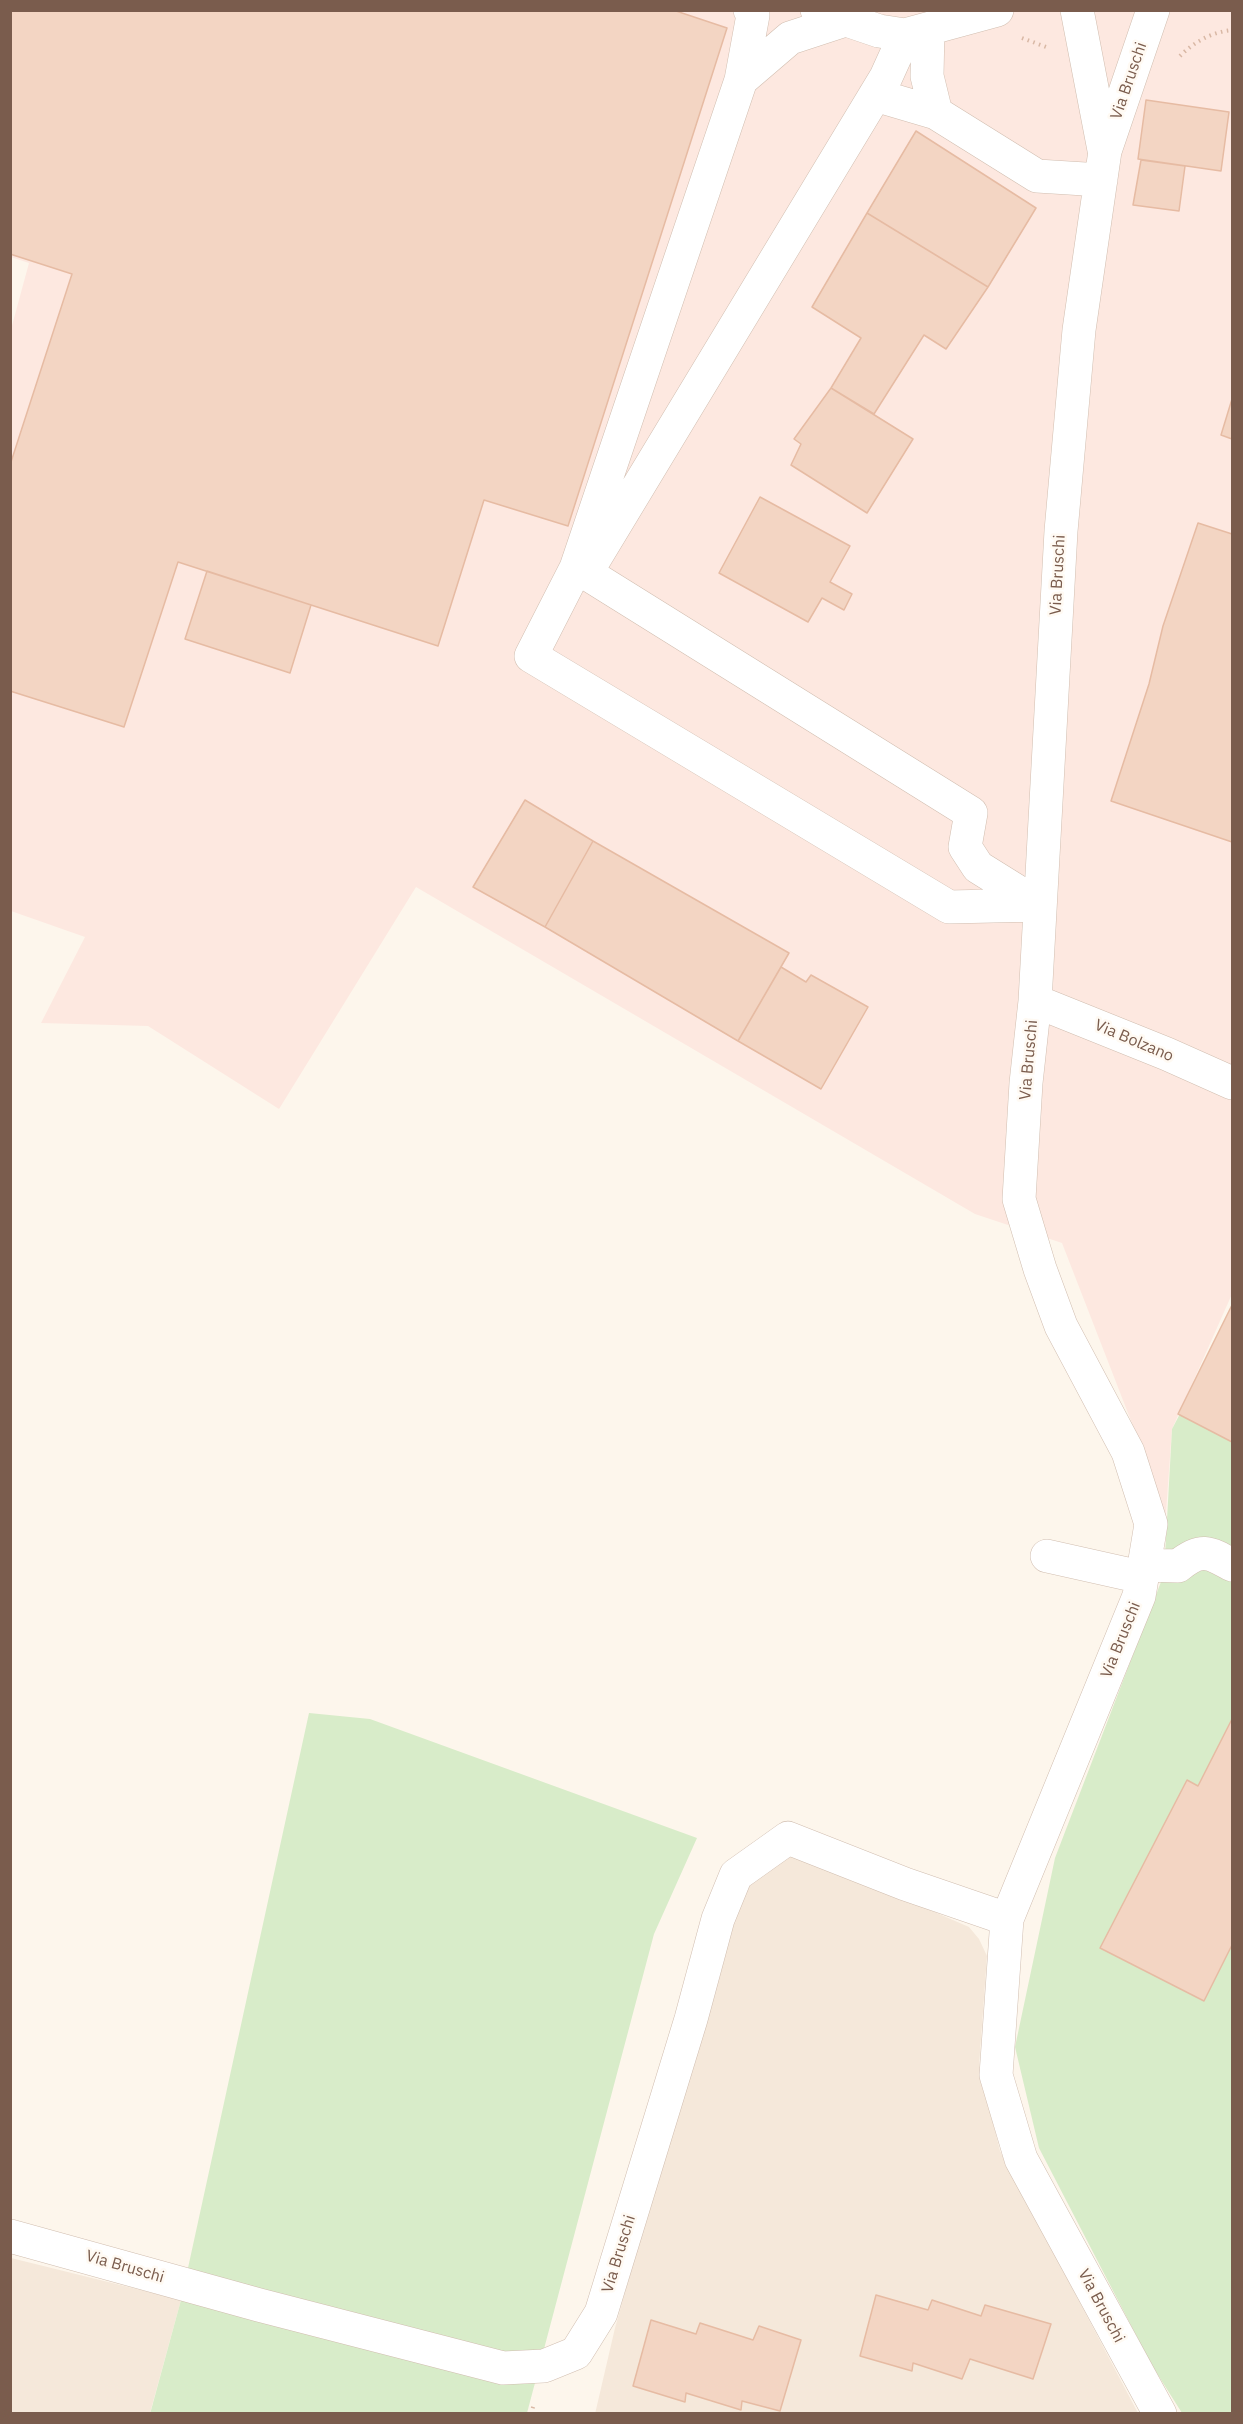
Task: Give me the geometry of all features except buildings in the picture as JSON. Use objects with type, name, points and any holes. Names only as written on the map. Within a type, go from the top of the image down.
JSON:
[{"type":"street","points":[[581,570],[741,80],[753,15],[750,10]]},
{"type":"street","points":[[741,80],[790,38],[834,14],[879,32],[932,26],[996,10]]},
{"type":"street","name":"Via Bruschi","points":[[1077,10],[1103,166]]},
{"type":"street","name":"Via Bruschi","points":[[1153,10],[1103,166],[1079,330],[1061,531],[1035,1001],[1026,1083],[1019,1199],[1060,1326],[1128,1452],[1151,1524],[1139,1596],[1007,1919],[996,2075],[1021,2158],[1160,2414]]},
{"type":"street","points":[[932,26],[886,77],[875,94],[581,570],[531,656],[949,907],[1039,905]]},
{"type":"street","points":[[932,26],[927,76],[936,113]]},
{"type":"street","points":[[875,94],[936,113],[1037,176],[1103,166]]},
{"type":"street","points":[[581,570],[971,813],[965,847],[978,867],[1039,905]]},
{"type":"street","name":"Via Bolzano","points":[[1035,1001],[1233,1083]]},
{"type":"street","points":[[1047,1556],[1143,1571],[1178,1566],[1192,1554],[1209,1552],[1233,1565]]},
{"type":"street","name":"Via Bruschi","points":[[10,2236],[259,2305],[503,2368],[544,2366],[576,2353],[601,2313],[691,2019],[718,1919],[735,1875],[788,1838],[905,1884],[1007,1919]]},
{"type":"shaded area","points":[[11,11],[1232,11],[1232,1294],[1172,1429],[1165,1526],[1133,1426],[1062,1243],[975,1214],[416,887],[279,1109],[148,1026],[41,1023],[85,937],[11,911],[10,333],[29,263],[11,257]]},
{"type":"shaded area","points":[[778,1844],[969,1927],[979,1939],[987,1956],[979,2066],[1000,2151],[1138,2413],[595,2414],[615,2328],[723,1942],[744,1878]]},
{"type":"shaded area","points":[[11,2258],[181,2300],[150,2413],[11,2414]]},
{"type":"green space","points":[[1232,1315],[1232,2413],[1182,2413],[1151,2364],[1039,2148],[1015,2047],[1055,1858],[1164,1574],[1172,1429]]},
{"type":"green space","points":[[309,1713],[370,1719],[697,1838],[654,1934],[527,2413],[150,2414],[181,2300]]}]
